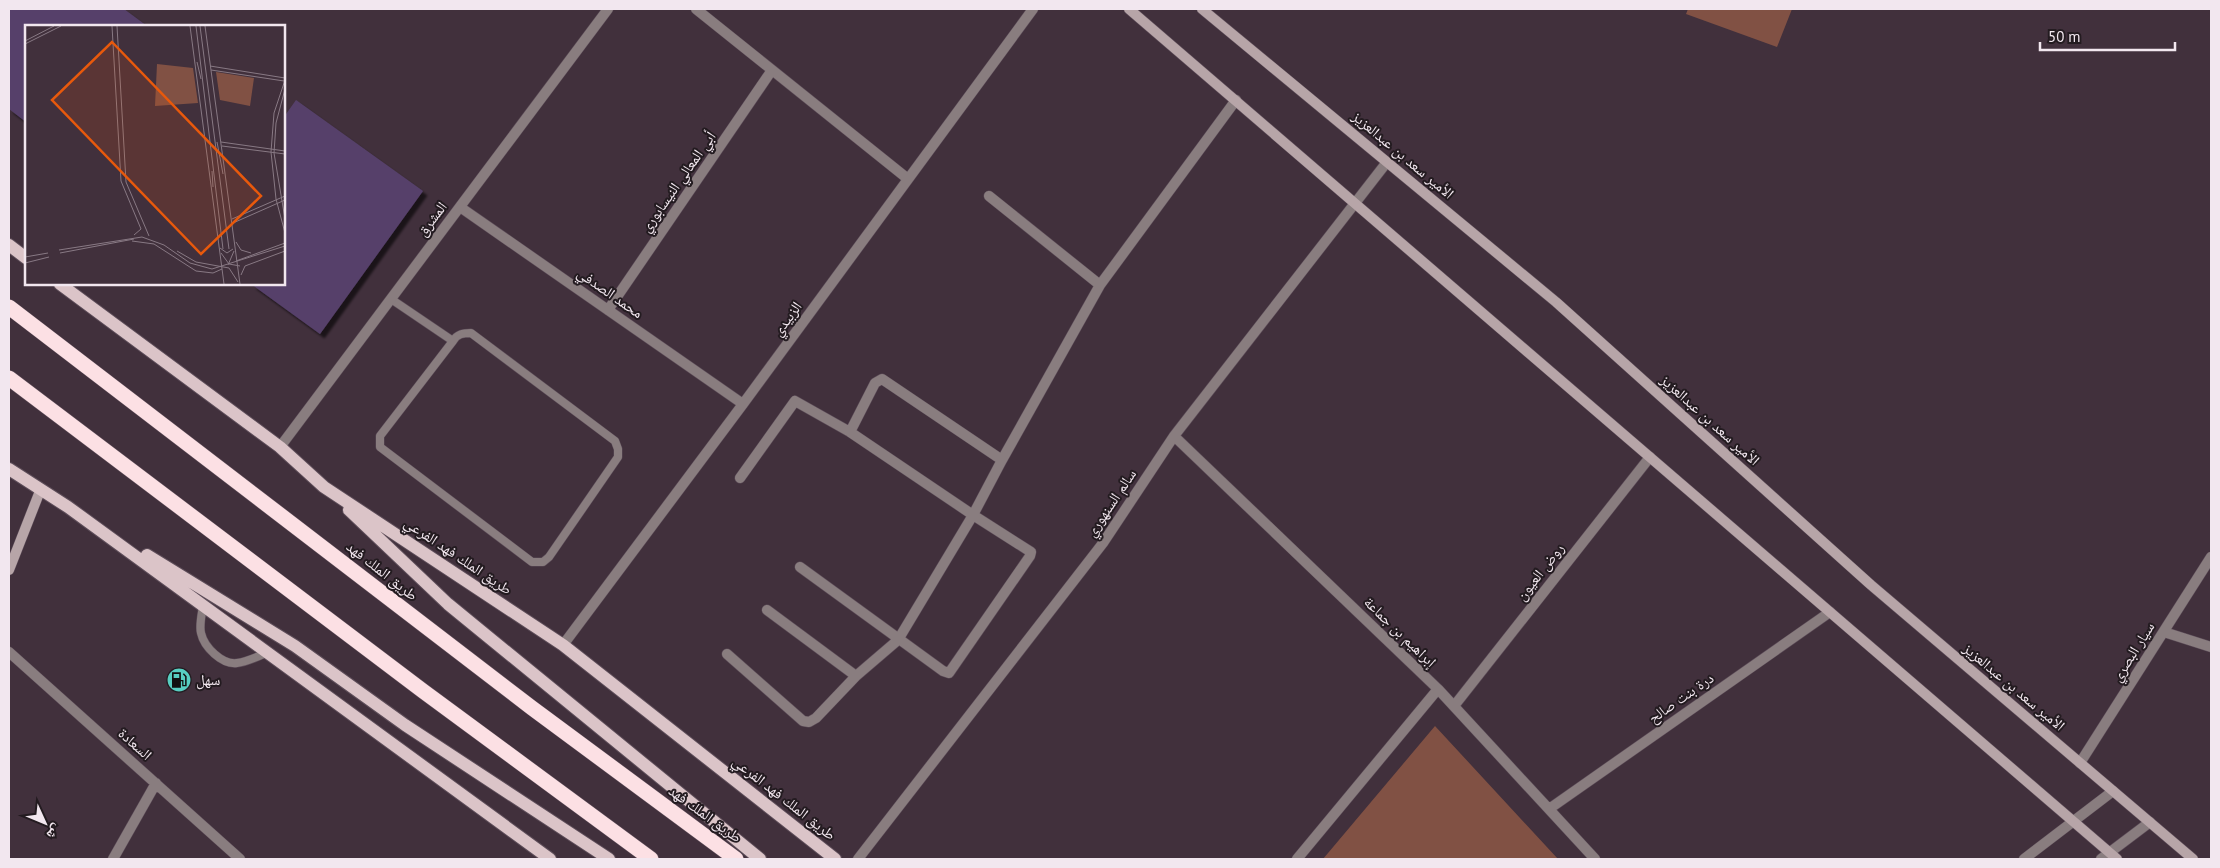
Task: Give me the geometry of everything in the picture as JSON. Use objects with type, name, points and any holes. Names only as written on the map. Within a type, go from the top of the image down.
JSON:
[{"type":"highway","name":"طريق الملك فهد","points":[[9,307],[532,708],[736,859]]},
{"type":"highway","points":[[9,378],[422,691],[651,859]]},
{"type":"main road","points":[[11,247],[25,257]]},
{"type":"main road","name":"طريق الملك فهد الفرعي","points":[[61,285],[280,447],[324,486],[563,645],[835,859]]},
{"type":"main road","points":[[9,469],[40,491],[295,646],[406,725],[609,859]]},
{"type":"main road","points":[[324,486],[448,604],[760,859]]},
{"type":"main road","points":[[68,507],[550,859]]},
{"type":"street","name":"المشرق","points":[[280,447],[608,9]]},
{"type":"street","points":[[696,9],[908,179]]},
{"type":"street","name":"الزبيدي","points":[[563,645],[1033,9]]},
{"type":"street","points":[[1129,9],[2073,822],[2109,857],[2150,822]]},
{"type":"street","name":"الأمير سعد بن عبدالعزيز","points":[[1202,9],[1556,302],[1871,585],[2193,859]]},
{"type":"street","name":"أبي المعالي النيسابوري","points":[[608,310],[772,70]]},
{"type":"street","points":[[728,654],[803,721],[809,722],[816,718],[856,676],[898,640],[973,516],[1002,460],[1100,285],[1236,100]]},
{"type":"street","name":"سالم السنهوري","points":[[858,859],[1103,543],[1174,436],[1388,162]]},
{"type":"street","points":[[989,196],[1100,285]]},
{"type":"street","name":"محمد الصدفي","points":[[460,207],[742,404]]},
{"type":"street","points":[[850,432],[875,384],[882,379],[1002,460]]},
{"type":"street","points":[[740,478],[795,401],[850,432],[973,516],[1031,552],[950,672],[943,671],[898,640],[800,567]]},
{"type":"street","name":"إبراهيم بن جماعة","points":[[1174,436],[1438,689],[1595,859]]},
{"type":"street","name":"روض العيون","points":[[1454,706],[1650,457]]},
{"type":"street","points":[[9,570],[40,491]]},
{"type":"street","name":"سيار البصري","points":[[2080,763],[2211,557]]},
{"type":"street","points":[[767,610],[856,676]]},
{"type":"street","name":"درة بنت صالح","points":[[1549,809],[1830,612]]},
{"type":"street","points":[[2164,632],[2211,647]]},
{"type":"street","name":"السعادة","points":[[9,652],[240,859]]},
{"type":"street","points":[[1297,859],[1438,689]]},
{"type":"street","points":[[113,859],[156,783]]},
{"type":"street","points":[[2024,859],[2113,791]]},
{"type":"lane","points":[[391,299],[452,341]]},
{"type":"lane","points":[[463,333],[471,333],[615,441],[618,457],[549,557],[542,562],[532,562],[380,447],[380,436],[452,341],[463,333]]},
{"type":"lane","points":[[203,606],[200,631],[205,644],[217,655],[228,662],[238,663],[267,653]]},
{"type":"shaded area","points":[[1688,9],[1792,9],[1777,47],[1686,14]]},
{"type":"shaded area","points":[[1435,726],[1558,859],[1323,859]]},
{"type":"building","points":[[9,9],[124,9],[146,25],[25,25],[25,121],[9,109]]},
{"type":"building","points":[[296,100],[423,191],[320,334],[252,285],[285,285],[285,116]]},
{"type":"place","name":"سهل","points":[[179,680]]}]
